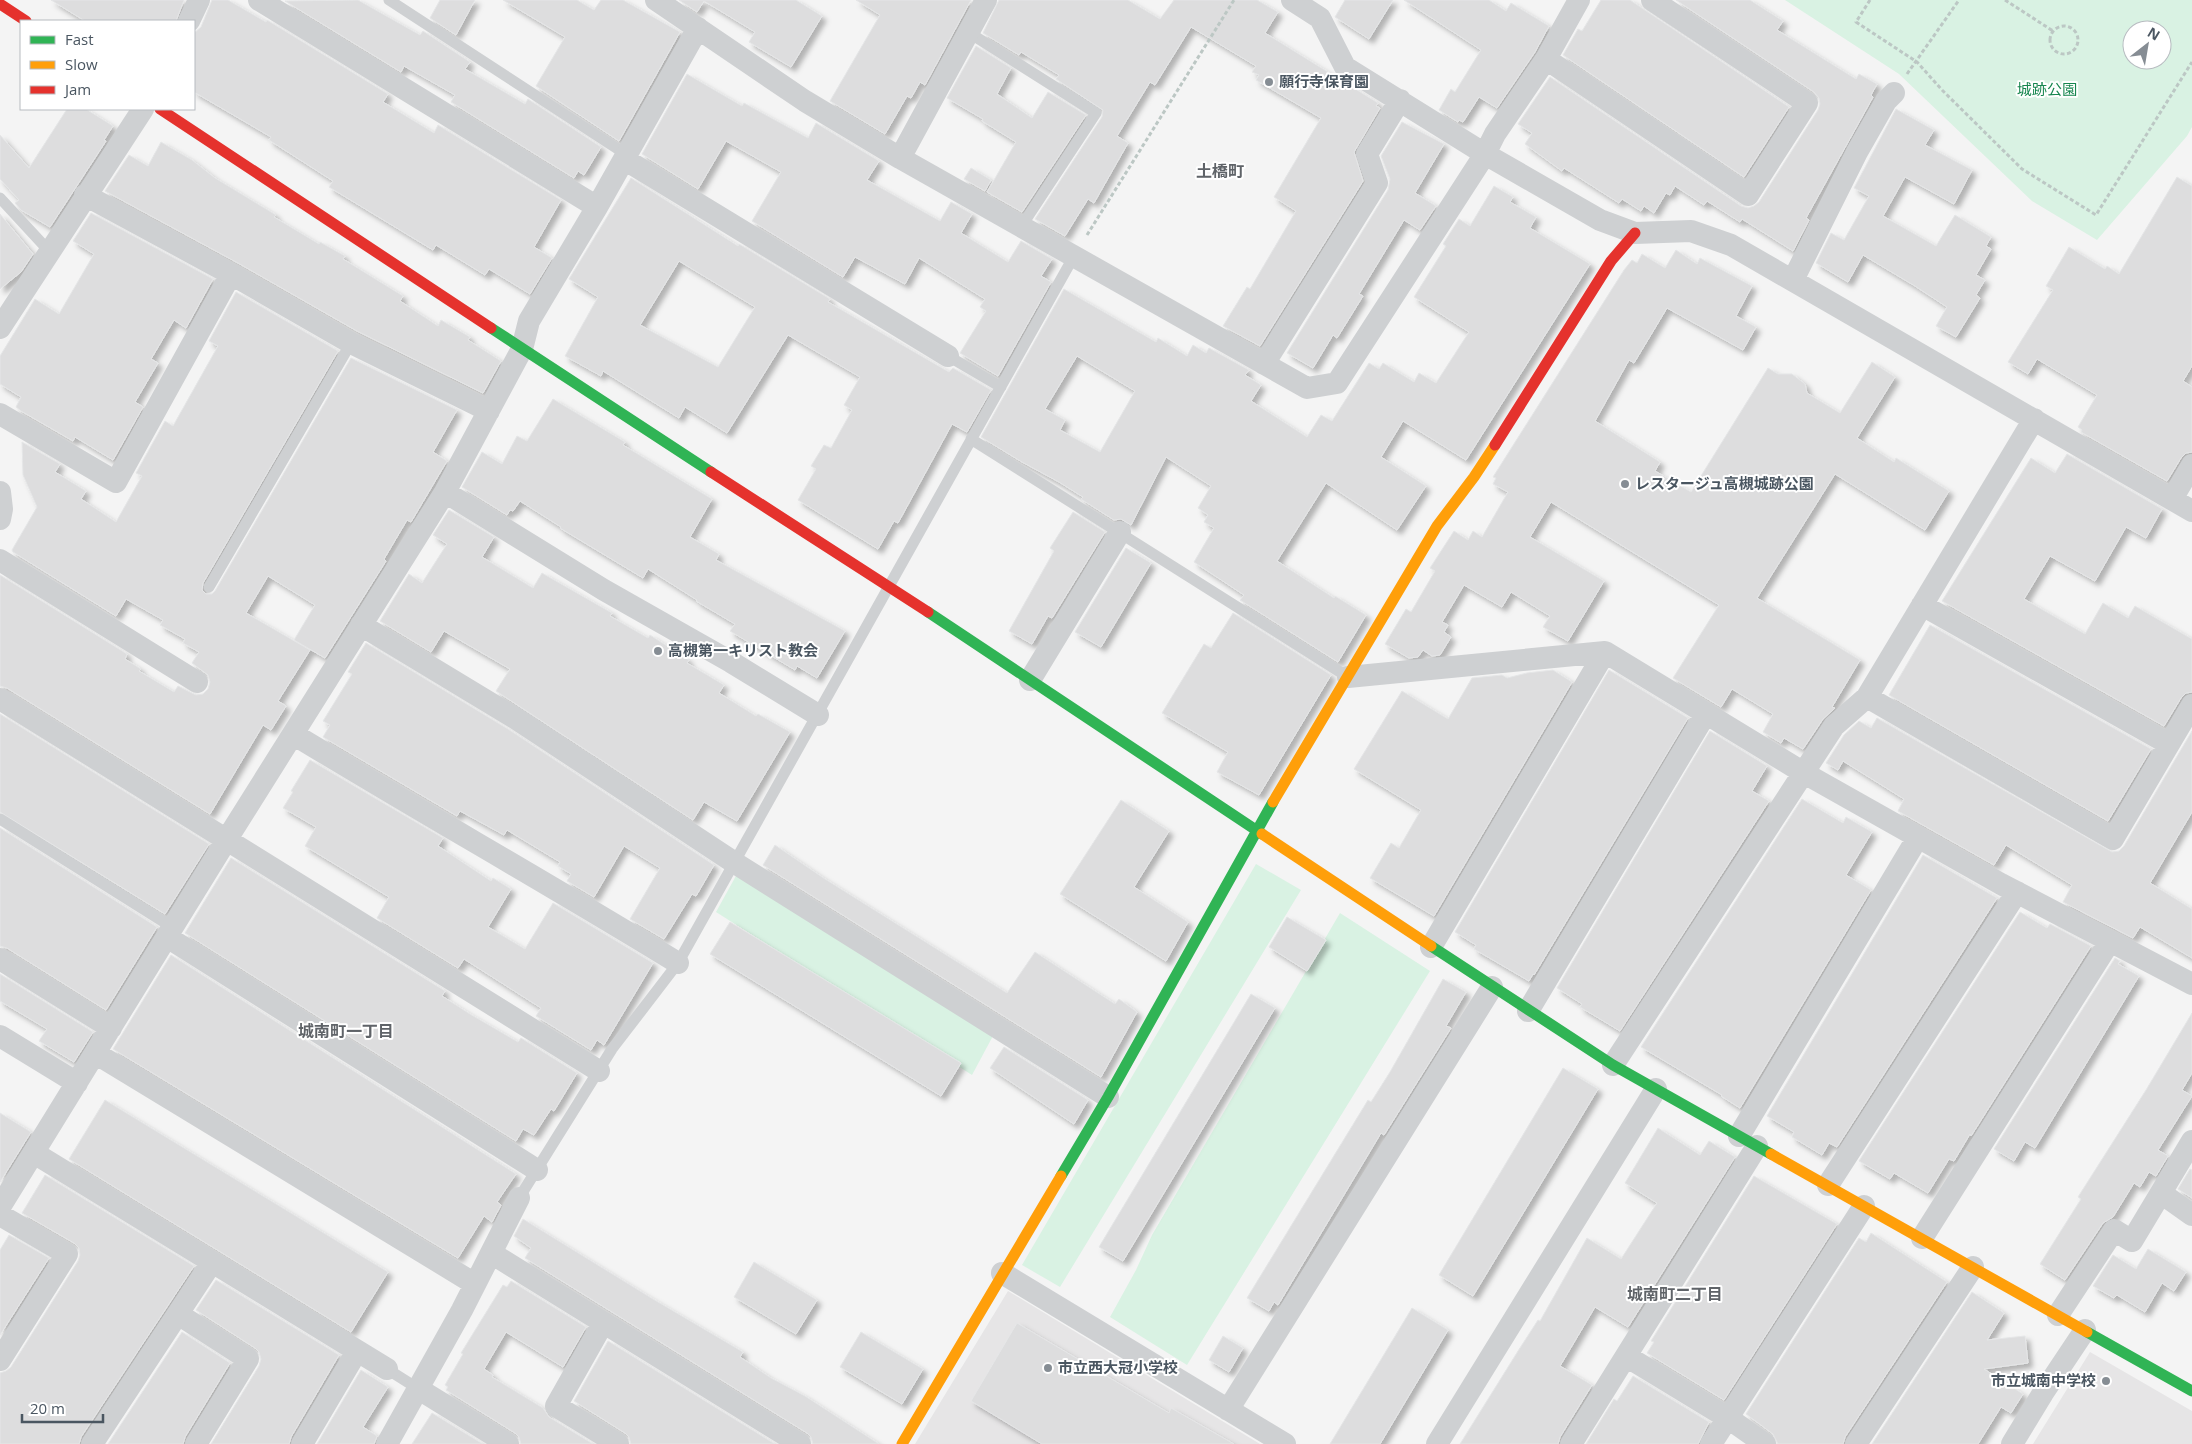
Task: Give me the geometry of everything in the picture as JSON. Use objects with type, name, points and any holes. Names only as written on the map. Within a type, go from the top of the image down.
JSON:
[{"type":"street","points":[[189,20],[199,0]]},
{"type":"street","points":[[259,0],[597,207]]},
{"type":"street","points":[[656,0],[805,101],[900,158],[1307,388],[1337,383],[1485,154],[1495,134],[1546,59],[1578,0]]},
{"type":"street","points":[[900,158],[986,0]]},
{"type":"street","points":[[1292,0],[1326,9],[1345,67],[1485,154],[1600,220],[1635,233],[1692,231],[1731,245],[2192,511]]},
{"type":"street","points":[[1546,59],[1748,195],[1807,103],[1652,0]]},
{"type":"street","points":[[0,4],[24,20]]},
{"type":"street","points":[[0,1207],[7,1182],[34,1153],[227,839],[445,492],[522,349],[529,321],[626,157],[698,28]]},
{"type":"street","points":[[1793,280],[1857,152],[1886,101],[1900,84]]},
{"type":"street","points":[[1264,364],[1377,182],[1367,154],[1400,100]]},
{"type":"street","points":[[0,326],[142,110]]},
{"type":"street","points":[[162,110],[522,349],[888,586],[1528,1011],[1613,1065],[2192,1391]]},
{"type":"street","points":[[626,157],[948,356]]},
{"type":"street","points":[[85,195],[231,274],[351,343],[489,411]]},
{"type":"street","points":[[902,1444],[1002,1273],[1108,1098],[1256,831],[1437,526],[1474,477],[1611,261],[1635,233]]},
{"type":"street","points":[[0,414],[116,482],[231,274]]},
{"type":"street","points":[[1613,1065],[1834,726],[1867,697],[2034,419]]},
{"type":"street","points":[[2172,499],[2192,465]]},
{"type":"street","points":[[0,492],[2,509],[0,518]]},
{"type":"street","points":[[445,492],[604,590],[818,714]]},
{"type":"street","points":[[1030,680],[1120,532]]},
{"type":"street","points":[[0,560],[197,682]]},
{"type":"street","points":[[1922,605],[2169,744]]},
{"type":"street","points":[[361,625],[515,718],[735,863],[1108,1098]]},
{"type":"street","points":[[1348,678],[1605,652],[1804,773],[2017,892],[2192,984]]},
{"type":"street","points":[[1431,946],[1605,652]]},
{"type":"street","points":[[1867,697],[2114,839],[2192,705]]},
{"type":"street","points":[[0,699],[600,1071]]},
{"type":"street","points":[[1528,1011],[1706,713]]},
{"type":"street","points":[[293,734],[584,905],[678,964]]},
{"type":"street","points":[[1571,1444],[1626,1356],[1918,837]]},
{"type":"street","points":[[1828,1185],[2017,892]]},
{"type":"street","points":[[170,932],[537,1170]]},
{"type":"street","points":[[1922,1238],[2110,941]]},
{"type":"street","points":[[0,959],[111,1028]]},
{"type":"street","points":[[1228,1410],[1492,987]]},
{"type":"street","points":[[0,1036],[77,1083]]},
{"type":"street","points":[[96,1053],[475,1284]]},
{"type":"street","points":[[1436,1444],[1656,1089]]},
{"type":"street","points":[[2058,1315],[2114,1230],[2132,1241],[2192,1141]]},
{"type":"street","points":[[34,1153],[387,1369]]},
{"type":"street","points":[[2161,1193],[2192,1214]]},
{"type":"street","points":[[387,1444],[475,1284],[519,1198]]},
{"type":"street","points":[[1711,1444],[1864,1206]]},
{"type":"street","points":[[0,1215],[68,1254],[0,1360]]},
{"type":"street","points":[[491,1253],[800,1444]]},
{"type":"street","points":[[92,1444],[212,1262]]},
{"type":"street","points":[[1856,1444],[1973,1267]]},
{"type":"street","points":[[1002,1273],[1285,1444]]},
{"type":"street","points":[[178,1314],[248,1359],[196,1444]]},
{"type":"street","points":[[603,1323],[556,1406],[618,1444]]},
{"type":"street","points":[[2012,1444],[2043,1392],[2085,1330]]},
{"type":"street","points":[[302,1444],[357,1351]]},
{"type":"street","points":[[1626,1356],[1728,1418],[1765,1444]]},
{"type":"street","points":[[417,1388],[508,1444]]},
{"type":"lane","points":[[389,0],[626,157]]},
{"type":"lane","points":[[968,32],[1096,113],[1021,227]]},
{"type":"lane","points":[[0,198],[49,251]]},
{"type":"lane","points":[[519,1198],[612,1049],[678,964],[1074,256]]},
{"type":"lane","points":[[209,587],[351,343]]},
{"type":"lane","points":[[948,356],[1000,387]]},
{"type":"lane","points":[[971,439],[1348,678]]},
{"type":"lane","points":[[0,819],[170,932]]},
{"type":"lane","points":[[387,1369],[417,1388]]},
{"type":"path","points":[[1074,256],[1234,0]]},
{"type":"path","points":[[1870,0],[1856,22],[1917,62],[1942,90],[2022,169],[2096,215],[2192,62]]},
{"type":"path","points":[[1900,84],[1959,0]]},
{"type":"path","points":[[2005,0],[2053,31]]},
{"type":"path","points":[[2058,26],[2072,28],[2077,34],[2078,41],[2075,48],[2069,52],[2055,51],[2051,45],[2050,38],[2053,31],[2058,26]]},
{"type":"shaded area","name":"市立西大冠小学校","points":[[1008,1291],[1260,1444],[915,1444]]},
{"type":"shaded area","name":"市立城南中学校","points":[[2090,1352],[2192,1411],[2192,1444],[2033,1444]]},
{"type":"green space","name":"城跡公園","points":[[1785,0],[2192,0],[2192,127],[2187,136],[2097,240],[2032,201],[1899,74]]},
{"type":"green space","points":[[1256,864],[1301,890],[1060,1287],[1022,1265]]},
{"type":"green space","points":[[737,874],[994,1034],[972,1075],[716,912]]},
{"type":"green space","points":[[1340,913],[1430,971],[1187,1365],[1110,1317],[1136,1270],[1152,1235]]},
{"type":"building","points":[[51,0],[184,0],[176,20],[83,20]]},
{"type":"building","points":[[212,0],[228,0],[266,22],[267,20],[388,94],[383,102],[434,133],[438,125],[561,200],[534,247],[552,258],[530,294],[489,269],[485,275],[436,245],[433,250],[329,187],[333,181],[269,140],[271,137],[195,93],[195,32],[201,27]]},
{"type":"building","points":[[358,0],[420,35],[423,31],[470,62],[465,69],[525,104],[528,99],[601,147],[584,175],[578,171],[574,178],[451,102],[455,95],[404,66],[401,72],[285,1]]},
{"type":"building","points":[[440,0],[475,0],[456,35],[430,18]]},
{"type":"building","points":[[503,0],[577,0],[594,10],[601,0],[623,0],[680,32],[619,141],[536,86],[565,37]]},
{"type":"building","points":[[679,0],[796,0],[822,16],[791,67],[749,42],[755,32],[704,1],[697,12]]},
{"type":"building","points":[[856,0],[971,0],[925,85],[920,82],[911,98],[907,96],[885,134],[830,101],[880,15]]},
{"type":"building","points":[[999,0],[1128,0],[1160,19],[1174,0],[1257,0],[1278,12],[1265,33],[1378,103],[1376,106],[1380,108],[1354,152],[1363,181],[1260,346],[1223,326],[1247,287],[1250,289],[1296,211],[1274,197],[1321,118],[1256,80],[1259,75],[1252,72],[1256,66],[1191,27],[1155,85],[1150,82],[1117,136],[1128,143],[1094,203],[1088,199],[1065,236],[1035,219],[1102,117],[1103,110],[1056,79],[1059,75],[1021,52],[1019,55],[983,33]]},
{"type":"building","points":[[1345,0],[1393,0],[1369,39],[1335,17]]},
{"type":"building","points":[[1404,0],[1489,0],[1506,11],[1511,3],[1549,26],[1535,52],[1497,108],[1479,97],[1463,122],[1459,120],[1458,122],[1439,110],[1451,89],[1455,92],[1481,50]]},
{"type":"building","points":[[1601,0],[1630,0],[1789,107],[1744,177],[1563,55],[1578,29],[1582,31]]},
{"type":"building","points":[[1676,0],[1750,0],[1783,21],[1777,30],[1856,79],[1859,74],[1877,84],[1871,95],[1873,97],[1806,218],[1809,220],[1793,251],[1742,219],[1740,222],[1707,201],[1704,205],[1675,186],[1670,195],[1666,193],[1654,213],[1644,206],[1641,211],[1622,199],[1619,203],[1564,168],[1562,171],[1525,144],[1532,133],[1518,124],[1550,77],[1741,206],[1748,208],[1759,202],[1818,110],[1819,98],[1814,92]]},
{"type":"building","points":[[976,46],[1011,68],[997,94],[1032,118],[1048,92],[1086,115],[1022,212],[987,192],[1016,142],[982,121],[983,119],[947,98]]},
{"type":"building","points":[[687,74],[742,106],[744,103],[808,138],[816,123],[879,161],[867,180],[940,221],[951,202],[972,214],[961,233],[1008,262],[1021,241],[1052,259],[1041,276],[1051,282],[998,376],[960,353],[986,311],[980,307],[985,299],[919,258],[905,284],[855,257],[843,277],[752,221],[781,172],[726,141],[698,189],[642,154]]},
{"type":"building","points":[[1896,109],[1934,130],[1925,145],[1972,170],[1954,204],[1905,177],[1883,216],[1936,246],[1955,215],[1991,237],[1986,246],[1991,249],[1976,275],[1985,280],[1976,295],[1980,298],[1956,337],[1936,326],[1947,307],[1863,255],[1848,282],[1816,263],[1831,233],[1844,240],[1869,196],[1854,188]]},
{"type":"building","points":[[66,110],[88,110],[113,126],[104,140],[106,141],[50,227],[21,210],[15,203],[19,200],[0,179],[0,135],[29,168]]},
{"type":"building","points":[[1402,122],[1444,144],[1415,193],[1436,206],[1420,230],[1404,220],[1359,294],[1363,296],[1337,338],[1333,335],[1313,368],[1287,353],[1388,190],[1390,179],[1381,156]]},
{"type":"building","points":[[161,142],[276,215],[274,217],[319,244],[320,242],[345,256],[343,259],[403,296],[400,301],[438,326],[441,320],[470,337],[468,340],[501,361],[483,393],[357,331],[238,263],[105,191],[129,155],[148,166]]},
{"type":"building","points":[[971,168],[991,180],[985,191],[964,179]]},
{"type":"building","points":[[2177,177],[2192,186],[2192,366],[2183,381],[2192,387],[2192,452],[2186,453],[2181,458],[2167,481],[2081,432],[2082,430],[2078,427],[2097,395],[2037,359],[2028,374],[2008,362],[2053,290],[2046,286],[2069,247],[2105,269],[2107,266],[2119,274]]},
{"type":"building","points":[[631,178],[738,246],[739,244],[830,299],[828,302],[949,372],[953,368],[991,390],[967,432],[952,424],[898,523],[894,521],[878,549],[798,500],[816,469],[811,466],[824,445],[831,448],[852,410],[844,405],[860,377],[788,335],[727,433],[685,407],[679,418],[603,371],[601,376],[565,356],[598,297],[569,279]],"holes":[[[679,261],[755,307],[718,367],[640,325]]]},
{"type":"building","points":[[1494,186],[1513,197],[1510,202],[1536,217],[1530,228],[1590,264],[1466,460],[1403,421],[1381,457],[1426,486],[1397,530],[1326,483],[1277,561],[1334,598],[1335,596],[1366,615],[1338,662],[1240,600],[1244,595],[1194,562],[1214,528],[1204,522],[1208,515],[1198,508],[1211,486],[1166,457],[1131,525],[1121,519],[1114,520],[1059,482],[981,437],[1064,289],[1156,342],[1158,338],[1187,356],[1193,345],[1206,353],[1209,348],[1249,370],[1245,375],[1261,385],[1251,401],[1307,437],[1321,415],[1332,421],[1369,363],[1379,369],[1383,363],[1414,382],[1419,373],[1436,383],[1469,332],[1414,297],[1446,246],[1443,244],[1459,219],[1470,226]],"holes":[[[1077,356],[1135,391],[1100,452],[1060,430],[1065,420],[1045,409]]]},
{"type":"building","points":[[91,213],[213,279],[186,328],[174,320],[151,359],[158,363],[135,402],[143,407],[113,460],[75,437],[73,441],[21,411],[16,407],[21,397],[0,384],[0,356],[35,299],[59,314],[94,254],[73,241]]},
{"type":"building","points":[[0,214],[33,254],[21,272],[0,289]]},
{"type":"building","points":[[1676,250],[1697,264],[1700,258],[1752,286],[1736,316],[1756,327],[1743,350],[1667,308],[1634,363],[1629,360],[1595,421],[1660,462],[1655,471],[1691,492],[1768,368],[1778,374],[1792,374],[1805,384],[1807,393],[1840,413],[1872,362],[1895,377],[1857,438],[1894,462],[1896,458],[1949,491],[1925,530],[1835,474],[1757,598],[1860,660],[1832,707],[1835,708],[1823,719],[1803,749],[1784,738],[1781,743],[1763,732],[1773,714],[1732,689],[1721,707],[1673,678],[1719,605],[1551,502],[1530,537],[1604,581],[1568,641],[1543,627],[1550,616],[1511,592],[1502,607],[1464,585],[1442,622],[1448,625],[1444,632],[1451,637],[1440,655],[1432,656],[1423,650],[1418,657],[1409,658],[1385,644],[1406,609],[1411,612],[1435,571],[1430,568],[1454,531],[1468,540],[1473,531],[1482,537],[1508,492],[1493,484],[1496,478],[1493,477],[1624,270],[1632,260],[1637,263],[1642,254],[1665,268]]},
{"type":"building","points":[[236,292],[338,351],[203,583],[202,590],[206,594],[212,594],[215,591],[351,358],[457,410],[433,452],[447,461],[411,522],[407,520],[384,559],[386,561],[325,658],[294,640],[315,605],[268,576],[246,613],[310,650],[278,701],[286,706],[271,730],[263,725],[210,814],[7,688],[0,686],[0,575],[127,654],[125,659],[141,669],[139,671],[174,692],[178,686],[196,695],[203,694],[208,689],[210,682],[208,675],[192,663],[199,652],[183,643],[185,639],[160,625],[163,620],[126,599],[116,616],[12,550],[37,507],[23,475],[22,442],[60,464],[55,472],[86,491],[81,499],[116,522],[142,476],[136,473],[165,421],[173,426],[218,346],[209,341]]},
{"type":"building","points":[[553,399],[625,442],[623,445],[712,499],[690,537],[719,554],[716,560],[845,631],[817,678],[797,666],[795,670],[730,631],[735,624],[648,569],[643,578],[560,528],[520,501],[513,511],[510,510],[507,515],[462,487],[482,452],[502,464],[517,436],[527,441]]},
{"type":"building","points":[[2067,454],[2162,509],[2146,538],[2126,527],[2095,581],[2050,556],[2024,599],[2085,634],[2103,603],[2128,618],[2135,606],[2192,639],[2192,692],[2186,693],[2181,698],[2164,726],[1942,601],[2031,458],[2055,473]]},
{"type":"building","points":[[449,510],[494,537],[482,557],[533,588],[542,573],[612,613],[610,616],[648,638],[650,635],[689,660],[687,663],[724,685],[719,693],[756,716],[758,714],[790,732],[737,821],[704,802],[693,820],[496,691],[510,669],[444,631],[431,652],[380,621],[409,574],[422,583],[447,544],[433,535]]},
{"type":"building","points":[[1073,512],[1105,532],[1052,618],[1048,616],[1032,644],[1009,631],[1054,551],[1050,548]]},
{"type":"building","points":[[1126,548],[1151,563],[1101,647],[1075,632]]},
{"type":"building","points":[[1233,613],[1331,675],[1259,795],[1217,772],[1228,752],[1162,713],[1204,644],[1211,648]]},
{"type":"building","points":[[1930,625],[2151,749],[2108,821],[1889,695]]},
{"type":"building","points":[[366,643],[508,729],[714,865],[696,896],[692,894],[664,939],[630,919],[660,868],[624,846],[594,897],[567,881],[571,874],[558,866],[560,862],[507,830],[504,835],[460,811],[457,816],[323,737],[330,725],[323,721],[352,674],[348,672]]},
{"type":"building","points":[[1553,670],[1572,682],[1434,916],[1370,878],[1391,843],[1399,848],[1421,810],[1354,769],[1402,691],[1448,719],[1472,678],[1502,675],[1507,678]]},
{"type":"building","points":[[1609,670],[1688,718],[1529,981],[1474,949],[1476,945],[1455,932]]},
{"type":"building","points":[[0,714],[209,844],[165,914],[0,812]]},
{"type":"building","points":[[1877,718],[2112,852],[2119,851],[2124,846],[2192,731],[2192,812],[2150,883],[2192,909],[2192,958],[2140,927],[2133,938],[2063,902],[2072,885],[2006,845],[1994,865],[1898,811],[1904,799],[1843,761],[1838,770],[1826,763],[1844,735],[1859,721],[1871,728]]},
{"type":"building","points":[[1710,731],[1767,766],[1752,791],[1769,801],[1620,1031],[1580,1007],[1582,1004],[1557,988]]},
{"type":"building","points":[[310,760],[443,838],[438,846],[491,881],[493,878],[511,889],[488,927],[525,949],[553,903],[653,963],[604,1045],[597,1040],[591,1050],[536,1016],[541,1008],[464,959],[458,968],[377,918],[389,897],[305,846],[316,827],[283,808]]},
{"type":"building","points":[[1802,799],[1843,823],[1846,817],[1872,832],[1846,875],[1871,890],[1740,1108],[1722,1095],[1641,1047]]},
{"type":"building","points":[[1121,800],[1169,831],[1134,887],[1188,922],[1166,961],[1060,894]]},
{"type":"building","points":[[0,828],[157,927],[106,1010],[7,948],[0,946]]},
{"type":"building","points":[[775,845],[825,879],[1007,993],[1035,952],[1115,1004],[1119,999],[1137,1012],[1101,1077],[763,865]]},
{"type":"building","points":[[1923,855],[1997,898],[1837,1147],[1829,1143],[1822,1155],[1792,1137],[1794,1132],[1767,1116]]},
{"type":"building","points":[[231,858],[445,991],[442,996],[470,1014],[518,1042],[521,1038],[577,1073],[554,1111],[551,1109],[534,1135],[523,1129],[516,1141],[185,933]]},
{"type":"building","points":[[2020,912],[2047,928],[2050,924],[2091,946],[1971,1136],[1970,1134],[1954,1161],[1949,1159],[1928,1193],[1894,1173],[1890,1179],[1859,1161]]},
{"type":"building","points":[[1287,917],[1326,940],[1307,971],[1269,947]]},
{"type":"building","points":[[730,922],[961,1063],[941,1096],[710,954]]},
{"type":"building","points":[[171,955],[516,1174],[497,1202],[501,1205],[492,1222],[484,1216],[458,1258],[113,1049]]},
{"type":"building","points":[[2115,958],[2120,961],[2118,964],[2139,976],[2035,1148],[2025,1142],[2014,1161],[1994,1149]]},
{"type":"building","points":[[0,974],[93,1032],[74,1062],[39,1041],[47,1029],[0,1001]]},
{"type":"building","points":[[1443,979],[1466,992],[1446,1026],[1451,1028],[1384,1135],[1381,1133],[1278,1305],[1274,1302],[1269,1311],[1247,1298],[1368,1100],[1371,1102],[1390,1072]]},
{"type":"building","points":[[1251,994],[1275,1008],[1123,1261],[1099,1247]]},
{"type":"building","points":[[2192,1013],[2192,1073],[2182,1090],[2192,1096],[2158,1150],[2168,1156],[2156,1176],[2149,1172],[2140,1187],[2134,1183],[2113,1217],[2103,1223],[2065,1280],[2040,1264],[2081,1199],[2078,1197]]},
{"type":"building","points":[[1004,1047],[1088,1100],[1074,1124],[990,1068]]},
{"type":"building","points":[[1563,1068],[1598,1089],[1473,1296],[1439,1275]]},
{"type":"building","points":[[105,1100],[388,1272],[351,1332],[69,1159]]},
{"type":"building","points":[[0,1113],[31,1132],[0,1182]]},
{"type":"building","points":[[1658,1128],[1700,1155],[1709,1141],[1735,1157],[1628,1327],[1595,1307],[1560,1366],[1592,1385],[1560,1437],[1558,1444],[1460,1444],[1538,1320],[1540,1321],[1587,1238],[1621,1259],[1657,1203],[1625,1183]]},
{"type":"building","points":[[2190,1169],[2192,1170],[2192,1198],[2178,1189]]},
{"type":"building","points":[[45,1175],[194,1266],[81,1437],[79,1444],[0,1444],[0,1373],[11,1367],[80,1255],[79,1248],[74,1243],[22,1213]]},
{"type":"building","points":[[1754,1176],[1837,1224],[1724,1400],[1647,1353],[1654,1342],[1651,1341]]},
{"type":"building","points":[[523,1219],[743,1352],[740,1357],[771,1378],[805,1396],[879,1444],[813,1444],[811,1437],[807,1433],[525,1258],[531,1248],[514,1236]]},
{"type":"building","points":[[1871,1233],[1947,1282],[1845,1437],[1843,1444],[1778,1444],[1773,1434],[1746,1414],[1859,1238],[1866,1242]]},
{"type":"building","points":[[9,1235],[49,1258],[0,1335],[0,1250]]},
{"type":"building","points":[[2148,1249],[2186,1272],[2174,1291],[2162,1283],[2145,1312],[2117,1295],[2114,1298],[2093,1286],[2113,1255],[2136,1269]]},
{"type":"building","points":[[754,1262],[817,1300],[796,1334],[734,1297]]},
{"type":"building","points":[[216,1280],[339,1355],[291,1437],[289,1444],[211,1444],[259,1366],[261,1359],[259,1352],[255,1348],[196,1310]]},
{"type":"building","points":[[511,1281],[586,1327],[563,1367],[506,1332],[484,1369],[493,1375],[492,1377],[543,1408],[549,1417],[593,1444],[521,1444],[519,1437],[515,1433],[446,1390],[448,1387],[445,1385],[463,1354],[461,1353],[503,1285],[507,1287]]},
{"type":"building","points":[[1972,1292],[2004,1313],[1987,1340],[2025,1336],[2028,1363],[1984,1369],[2023,1394],[2011,1413],[2001,1407],[1978,1444],[1872,1444]]},
{"type":"building","points":[[1412,1308],[1448,1330],[1380,1444],[1330,1444]]},
{"type":"building","points":[[1017,1323],[1169,1413],[1171,1408],[1234,1444],[1042,1444],[971,1401]]},
{"type":"building","points":[[182,1332],[230,1363],[185,1437],[183,1444],[108,1444]]},
{"type":"building","points":[[861,1332],[923,1369],[902,1404],[840,1367]]},
{"type":"building","points":[[1223,1336],[1243,1348],[1229,1372],[1209,1360]]},
{"type":"building","points":[[608,1341],[775,1444],[631,1444],[629,1437],[625,1433],[574,1401]]},
{"type":"building","points":[[361,1370],[388,1387],[363,1427],[377,1436],[374,1444],[317,1444]]},
{"type":"building","points":[[1633,1376],[1709,1422],[1698,1444],[1586,1444],[1614,1399],[1617,1401]]},
{"type":"building","points":[[432,1413],[483,1444],[412,1444]]},
{"type":"traffic: fast","points":[[491,328],[711,472]]},
{"type":"traffic: fast","points":[[928,612],[1262,834]]},
{"type":"traffic: fast","points":[[1061,1176],[1108,1097],[1273,802]]},
{"type":"traffic: fast","points":[[1431,946],[1613,1065],[1771,1154]]},
{"type":"traffic: fast","points":[[2087,1332],[2192,1391]]},
{"type":"traffic: slow","points":[[1273,802],[1437,526],[1474,477],[1495,445]]},
{"type":"traffic: slow","points":[[1262,834],[1431,946]]},
{"type":"traffic: slow","points":[[1771,1154],[2087,1332]]},
{"type":"traffic: slow","points":[[902,1444],[1061,1176]]},
{"type":"traffic: jam","points":[[0,4],[24,20]]},
{"type":"traffic: jam","points":[[162,110],[491,328]]},
{"type":"traffic: jam","points":[[1495,445],[1611,261],[1635,233]]},
{"type":"traffic: jam","points":[[711,472],[928,612]]},
{"type":"place","name":"願行寺保育園","points":[[1269,82]]},
{"type":"place","name":"レスタージュ高槻城跡公園","points":[[1625,484]]},
{"type":"place","name":"高槻第一キリスト教会","points":[[658,651]]},
{"type":"place","name":"市立西大冠小学校","points":[[1048,1368]]},
{"type":"place","name":"市立城南中学校","points":[[2106,1381]]},
{"type":"district","name":"土橋町","points":[[1220,171]]},
{"type":"district","name":"城南町一丁目","points":[[346,1031]]},
{"type":"district","name":"城南町二丁目","points":[[1675,1294]]}]
